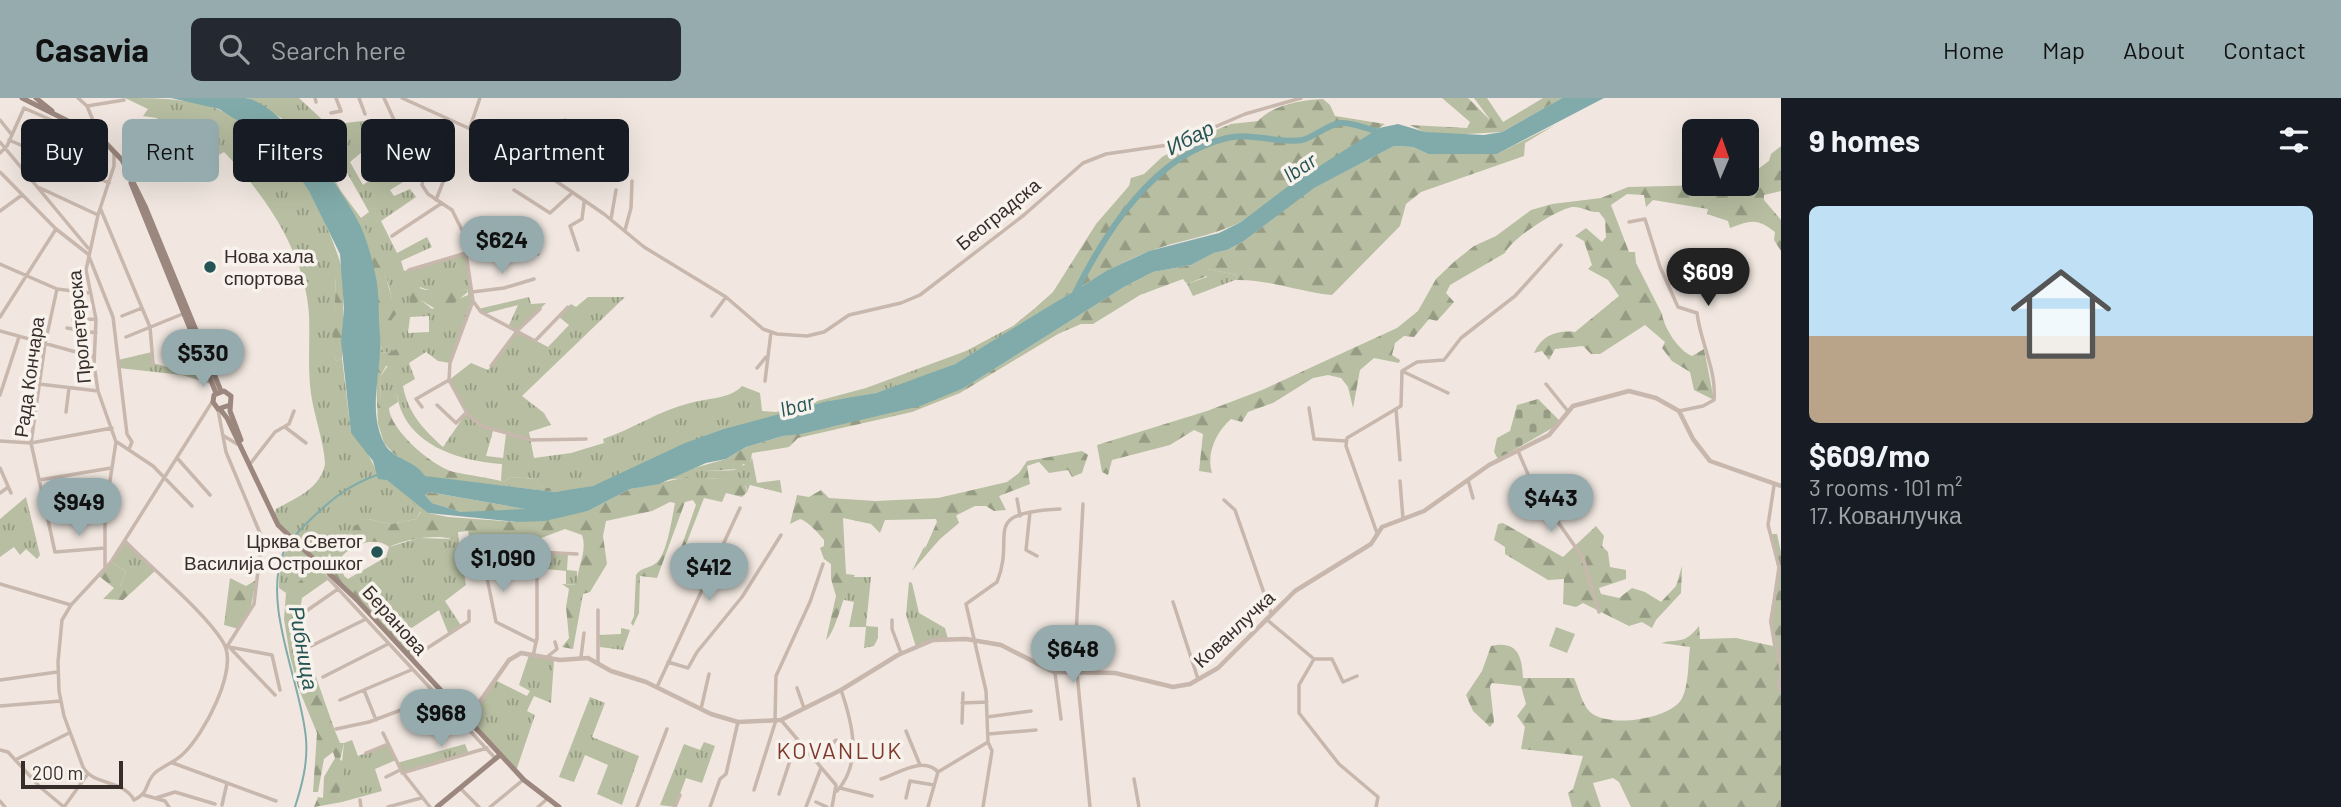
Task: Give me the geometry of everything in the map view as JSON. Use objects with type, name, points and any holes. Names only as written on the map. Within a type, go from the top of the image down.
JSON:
[{"type":"main road","points":[[29,99],[63,119]]},
{"type":"main road","points":[[108,144],[118,155],[145,206],[219,392],[216,406],[240,445],[252,473]]},
{"type":"main road","points":[[118,155],[122,165]]},
{"type":"main road","points":[[129,182],[219,392]]},
{"type":"main road","points":[[219,392],[229,394],[230,405],[252,473]]},
{"type":"main road","points":[[216,406],[230,405]]},
{"type":"main road","name":"Беранова","points":[[252,473],[273,519],[284,532],[329,573],[410,659],[415,671],[467,720],[498,757],[559,807]]},
{"type":"main road","points":[[438,807],[498,757]]},
{"type":"street","points":[[78,98],[87,106],[92,119]]},
{"type":"street","points":[[331,113],[341,111],[336,98]]},
{"type":"street","points":[[359,98],[365,114]]},
{"type":"street","points":[[384,98],[395,122],[429,144],[430,153],[421,183],[458,218],[473,302],[450,363],[449,380],[467,412],[482,426],[519,438],[586,439]]},
{"type":"street","name":"Београдска","points":[[402,98],[469,127]]},
{"type":"street","points":[[473,119],[480,98]]},
{"type":"street","name":"Београдска","points":[[558,182],[584,203],[611,219],[664,261],[726,297],[755,324],[771,332],[807,336],[824,332],[849,315],[901,303],[920,295],[1024,215],[1073,169],[1089,159],[1175,144],[1245,114],[1301,98]]},
{"type":"street","points":[[87,106],[124,100]]},
{"type":"street","points":[[0,153],[11,138],[24,108],[49,119]]},
{"type":"street","points":[[0,120],[11,138],[109,183]]},
{"type":"street","points":[[0,142],[88,251],[113,317],[127,434],[132,442],[129,449]]},
{"type":"street","name":"Пролетерска","points":[[105,569],[106,504],[116,442],[98,391],[94,357],[96,319],[86,270],[88,251],[114,166],[112,148]]},
{"type":"street","points":[[114,166],[122,165]]},
{"type":"street","points":[[0,172],[56,229],[88,251]]},
{"type":"street","points":[[625,232],[631,208],[632,181]]},
{"type":"street","points":[[436,200],[443,182]]},
{"type":"street","points":[[39,188],[99,213],[150,327],[153,363]]},
{"type":"street","points":[[514,190],[550,213],[572,193]]},
{"type":"street","points":[[611,219],[616,190]]},
{"type":"street","points":[[0,211],[22,195]]},
{"type":"street","points":[[392,236],[442,203]]},
{"type":"street","points":[[578,250],[570,226],[582,219],[584,203]]},
{"type":"street","points":[[1629,222],[1646,219],[1660,267],[1678,307],[1697,313],[1700,337],[1715,389],[1714,400],[1703,406],[1679,411],[1693,439],[1710,461],[1742,471],[1774,486],[1781,486]]},
{"type":"street","points":[[0,317],[56,229]]},
{"type":"street","points":[[1402,371],[1417,362],[1444,360],[1461,338],[1515,296],[1561,245]]},
{"type":"street","points":[[409,270],[466,252],[502,253],[511,247],[538,254]]},
{"type":"street","points":[[0,264],[57,289],[90,293]]},
{"type":"street","points":[[472,292],[504,288],[534,279]]},
{"type":"street","name":"Рада Кончара","points":[[57,289],[45,344],[31,443],[55,552],[104,548]]},
{"type":"street","points":[[712,316],[726,297]]},
{"type":"street","points":[[473,302],[481,312],[537,341],[568,307]]},
{"type":"street","points":[[122,316],[142,308]]},
{"type":"street","points":[[491,366],[517,331],[540,309]]},
{"type":"street","points":[[126,337],[185,313]]},
{"type":"street","points":[[73,320],[96,319]]},
{"type":"street","points":[[67,328],[96,333]]},
{"type":"street","points":[[0,331],[94,357]]},
{"type":"street","points":[[765,381],[771,332]]},
{"type":"street","points":[[0,395],[19,337]]},
{"type":"street","points":[[757,368],[767,355]]},
{"type":"street","points":[[1402,371],[1448,393]]},
{"type":"street","points":[[1309,408],[1314,439],[1346,441],[1396,409],[1402,401],[1402,371]]},
{"type":"street","points":[[422,407],[416,399],[449,380]]},
{"type":"street","points":[[39,384],[98,391]]},
{"type":"street","points":[[1546,384],[1567,410]]},
{"type":"street","points":[[66,412],[69,388]]},
{"type":"street","name":"Кованлучка","points":[[533,656],[581,657],[657,687],[701,709],[738,722],[778,720],[841,690],[901,653],[933,640],[973,639],[1001,645],[1054,671],[1115,673],[1173,687],[1198,681],[1218,668],[1271,613],[1325,570],[1371,544],[1382,527],[1424,511],[1468,480],[1549,435],[1567,410],[1595,398],[1629,391],[1656,398],[1679,411]]},
{"type":"street","points":[[437,405],[456,423],[467,412]]},
{"type":"street","points":[[134,800],[144,795],[154,774],[173,763],[189,748],[222,690],[227,646],[254,604],[262,538],[226,452],[216,406],[207,414],[105,569],[71,605],[61,626],[57,672],[61,701],[70,733],[88,774],[127,789],[134,800],[134,807]]},
{"type":"street","points":[[1396,409],[1400,460]]},
{"type":"street","points":[[250,464],[271,437],[292,420],[294,411]]},
{"type":"street","points":[[285,427],[306,443]]},
{"type":"street","points":[[0,442],[31,443],[112,428]]},
{"type":"street","points":[[224,436],[240,445]]},
{"type":"street","points":[[1346,441],[1377,533]]},
{"type":"street","points":[[116,442],[153,466],[192,506]]},
{"type":"street","points":[[1518,451],[1534,486],[1583,558],[1598,612]]},
{"type":"street","points":[[178,459],[210,495]]},
{"type":"street","points":[[0,468],[9,490],[0,494]]},
{"type":"street","points":[[39,480],[111,468]]},
{"type":"street","points":[[1468,480],[1473,498]]},
{"type":"street","points":[[1400,481],[1403,519]]},
{"type":"street","points":[[1774,486],[1768,524],[1779,567],[1771,622],[1781,671],[1778,684],[1781,692]]},
{"type":"street","points":[[1017,499],[1020,516]]},
{"type":"street","points":[[1224,500],[1234,510],[1271,613]]},
{"type":"street","points":[[48,516],[106,504]]},
{"type":"street","points":[[1083,504],[1075,673],[1090,807]]},
{"type":"street","points":[[657,687],[740,508]]},
{"type":"street","points":[[983,807],[992,751],[988,743],[987,702],[966,604],[997,582],[1002,557],[1003,528],[1030,512],[1060,509]]},
{"type":"street","points":[[1030,512],[1026,550],[1037,556]]},
{"type":"street","points":[[48,516],[106,513]]},
{"type":"street","points":[[668,662],[688,668],[697,652],[742,597],[781,535]]},
{"type":"street","points":[[482,536],[484,563],[496,622],[536,642]]},
{"type":"street","points":[[125,541],[275,695]]},
{"type":"street","points":[[467,720],[511,658],[521,653],[533,656],[536,642],[537,552],[577,554]]},
{"type":"street","points":[[754,790],[778,720],[776,676],[810,602],[823,564]]},
{"type":"street","name":"Беранова","points":[[329,573],[329,579],[388,644],[498,757]]},
{"type":"street","points":[[0,584],[71,605]]},
{"type":"street","name":"Беранова","points":[[302,614],[338,589]]},
{"type":"street","points":[[1173,602],[1198,681]]},
{"type":"street","points":[[598,610],[598,664]]},
{"type":"street","points":[[410,659],[469,621],[469,611]]},
{"type":"street","points":[[309,647],[366,619]]},
{"type":"street","points":[[1266,619],[1314,659],[1332,659],[1343,682],[1357,676]]},
{"type":"street","points":[[892,620],[892,629],[901,653]]},
{"type":"street","points":[[581,657],[584,633]]},
{"type":"street","points":[[545,658],[557,649],[555,642]]},
{"type":"street","points":[[323,677],[388,644]]},
{"type":"street","points":[[227,646],[272,655],[280,690]]},
{"type":"street","points":[[1314,659],[1299,685],[1299,713],[1339,764],[1378,797],[1376,807]]},
{"type":"street","points":[[340,700],[415,671]]},
{"type":"street","points":[[1054,671],[1061,719]]},
{"type":"street","points":[[0,680],[57,672]]},
{"type":"street","points":[[701,709],[709,674]]},
{"type":"street","points":[[797,688],[804,708]]},
{"type":"street","points":[[364,690],[376,720]]},
{"type":"street","points":[[816,802],[830,807],[854,747],[850,716],[841,690]]},
{"type":"street","points":[[962,693],[962,723]]},
{"type":"street","points":[[336,729],[376,720],[438,696]]},
{"type":"street","points":[[0,706],[61,701]]},
{"type":"street","points":[[962,703],[987,702]]},
{"type":"street","points":[[987,717],[1031,711]]},
{"type":"street","points":[[778,720],[839,789],[872,796]]},
{"type":"street","points":[[710,807],[720,779],[726,774],[738,722]]},
{"type":"street","points":[[637,807],[667,729]]},
{"type":"street","points":[[988,734],[1036,730]]},
{"type":"street","points":[[906,731],[920,765]]},
{"type":"street","points":[[15,760],[70,733]]},
{"type":"street","points":[[383,733],[402,771],[430,807]]},
{"type":"street","points":[[779,794],[797,739]]},
{"type":"street","points":[[815,761],[836,740]]},
{"type":"street","points":[[928,807],[938,772],[988,743]]},
{"type":"street","points":[[366,753],[388,744]]},
{"type":"street","points":[[386,777],[487,748]]},
{"type":"street","points":[[3,750],[64,807],[88,774]]},
{"type":"street","points":[[173,763],[276,801]]},
{"type":"street","points":[[881,779],[920,765],[932,766],[938,772]]},
{"type":"street","points":[[806,807],[821,768]]},
{"type":"street","points":[[490,807],[524,779]]},
{"type":"street","points":[[1134,779],[1139,807]]},
{"type":"street","points":[[906,798],[911,781],[934,785]]},
{"type":"street","points":[[222,804],[227,783]]},
{"type":"street","points":[[459,787],[480,807]]},
{"type":"street","points":[[156,798],[174,792],[215,804]]},
{"type":"street","points":[[144,795],[156,798],[169,807]]},
{"type":"street","points":[[676,807],[680,796]]},
{"type":"street","points":[[388,807],[421,798]]},
{"type":"street","points":[[538,807],[547,799]]},
{"type":"street","points":[[360,800],[361,807]]},
{"type":"street","points":[[0,801],[5,807]]},
{"type":"green space","points":[[125,98],[197,103],[236,119],[233,119],[233,162],[224,152],[219,155],[219,119],[157,119],[143,116],[148,109]]},
{"type":"green space","points":[[248,98],[299,98],[322,119],[282,119]]},
{"type":"green space","points":[[1442,98],[1468,98],[1491,121],[1474,98],[1487,98],[1503,122],[1543,98],[1562,98],[1502,132],[1449,135],[1424,132],[1410,125],[1467,128],[1470,122]]},
{"type":"green space","points":[[1323,99],[1330,105],[1335,116],[1385,124],[1241,222],[1133,258],[1091,280],[1038,314],[1035,308],[1053,292],[1096,224],[1129,186],[1131,178],[1144,174],[1162,157],[1194,139],[1231,124],[1258,121],[1271,111],[1288,104]]},
{"type":"green space","points":[[361,121],[361,153],[350,162],[363,185],[367,182],[403,182],[390,190],[394,196],[410,189],[416,197],[381,221],[397,253],[427,237],[432,247],[401,261],[404,271],[466,253],[473,301],[450,363],[438,361],[426,352],[409,363],[415,379],[403,386],[417,420],[443,447],[467,412],[449,380],[471,363],[488,370],[517,331],[509,325],[518,305],[484,314],[478,309],[529,297],[531,304],[546,303],[518,331],[548,347],[569,325],[559,317],[571,304],[576,307],[588,297],[625,297],[522,396],[544,413],[551,425],[529,432],[534,458],[571,453],[604,443],[603,439],[668,410],[725,396],[742,386],[760,393],[762,411],[776,412],[866,388],[966,351],[1013,326],[1035,308],[1038,314],[955,364],[919,378],[876,393],[796,409],[584,489],[581,483],[553,490],[543,488],[535,479],[511,477],[501,481],[502,464],[452,454],[422,438],[402,412],[397,395],[381,403],[380,377],[400,348],[389,353],[381,352],[392,305],[389,286],[361,219],[352,215],[330,182],[336,182],[361,218],[369,212],[347,173],[347,123]],"holes":[[[420,287],[437,291],[468,290],[468,295],[432,309],[421,300],[417,301]],[[429,316],[429,332],[408,333],[410,317]],[[493,431],[506,434],[503,458],[486,456]]]},
{"type":"green space","points":[[1555,125],[1525,143],[1524,156],[1421,192],[1406,204],[1400,226],[1332,295],[1235,280],[1237,275],[1207,269],[1207,276],[1187,284],[1183,279],[1140,295],[1093,324],[1081,324],[1058,334],[960,393],[912,412],[798,438],[789,447],[752,453],[750,464],[743,464],[741,469],[700,471],[694,468],[726,459],[746,447],[783,436],[835,426],[964,388],[1124,287],[1153,272],[1191,265],[1214,253],[1227,250],[1244,241],[1313,188],[1394,146],[1413,147],[1428,154],[1497,154]]},
{"type":"green space","points":[[1781,146],[1781,191],[1764,195],[1764,200],[1781,220],[1781,251],[1774,240],[1775,232],[1758,222],[1730,228],[1728,221],[1707,214],[1708,209],[1653,200],[1646,207],[1644,195],[1627,194],[1611,205],[1629,252],[1635,252],[1636,263],[1673,338],[1692,356],[1704,349],[1714,400],[1694,390],[1690,372],[1672,361],[1662,348],[1665,342],[1645,325],[1600,354],[1591,354],[1583,346],[1555,349],[1549,360],[1542,351],[1534,353],[1546,338],[1556,333],[1575,332],[1619,296],[1608,280],[1588,269],[1592,265],[1584,241],[1575,236],[1586,228],[1602,242],[1606,237],[1605,220],[1599,212],[1572,207],[1535,226],[1516,240],[1505,253],[1450,285],[1446,293],[1454,302],[1437,321],[1429,319],[1414,337],[1404,336],[1395,343],[1392,355],[1400,360],[1399,363],[1374,358],[1360,370],[1353,408],[1348,387],[1341,378],[1328,375],[1313,378],[1273,403],[1248,412],[1242,422],[1231,419],[1221,430],[1211,451],[1212,473],[1199,471],[1203,434],[1194,430],[1170,445],[1112,460],[1108,475],[1102,472],[1097,445],[1207,411],[1262,390],[1397,328],[1418,311],[1436,279],[1455,261],[1531,210],[1552,204],[1601,198],[1628,187],[1682,186],[1682,196],[1759,196],[1759,168],[1769,161],[1771,154]]},
{"type":"green space","points":[[250,182],[304,182],[318,208],[335,247],[344,278],[335,277],[333,340],[336,361],[342,358],[351,433],[365,448],[376,470],[411,497],[421,511],[416,519],[391,524],[368,519],[351,533],[340,536],[328,556],[333,566],[330,574],[311,575],[286,593],[279,588],[280,569],[283,556],[293,539],[273,519],[276,509],[313,486],[325,464],[311,395],[306,292],[300,270],[281,227]]},
{"type":"green space","points":[[352,215],[361,218],[383,268],[393,302],[399,310],[390,322],[390,341],[381,347],[381,352],[389,353],[400,347],[398,365],[386,366],[380,377],[381,402],[397,395],[398,402],[389,408],[391,417],[404,437],[435,463],[454,472],[504,482],[511,477],[536,479],[543,488],[562,488],[563,483],[570,479],[582,483],[584,489],[555,492],[425,476],[393,453],[384,443],[378,424],[376,380],[380,339]]},
{"type":"green space","points":[[1207,269],[1237,275],[1235,280],[1193,296],[1187,284],[1207,277]]},
{"type":"green space","points":[[335,277],[344,278],[342,358],[336,361],[332,341]]},
{"type":"green space","points":[[409,287],[426,290],[458,287],[469,291],[447,309],[437,310],[421,300],[410,306]]},
{"type":"green space","points":[[190,325],[214,385],[182,375],[119,368],[118,360],[152,352],[153,363],[192,374],[187,341]]},
{"type":"green space","points":[[1538,399],[1559,420],[1556,426],[1498,459],[1494,452],[1497,438],[1510,431],[1517,405]]},
{"type":"green space","points":[[1082,451],[1088,455],[1082,473],[1072,477],[1068,470],[1049,473],[1039,462],[1027,466],[1030,484],[999,496],[1006,510],[994,511],[986,506],[975,506],[949,519],[924,551],[936,519],[885,520],[880,533],[871,524],[843,518],[846,574],[855,575],[826,640],[836,596],[831,579],[831,564],[824,559],[820,548],[824,546],[824,540],[813,528],[800,519],[790,524],[797,495],[809,497],[821,490],[829,498],[876,501],[938,498],[1007,482],[1019,473],[1027,461]]},
{"type":"green space","points":[[752,457],[757,483],[780,480],[782,493],[750,485],[747,492],[746,486],[740,483],[720,479],[666,480],[694,468],[734,470],[750,463]]},
{"type":"green space","points":[[688,477],[744,481],[747,492],[742,497],[726,493],[722,502],[704,498],[678,565],[675,565],[696,505],[693,500],[685,502],[657,578],[640,576],[639,613],[633,626],[631,623],[634,616],[636,575],[660,559],[669,536],[675,503],[670,502],[652,511],[606,521],[603,536],[607,564],[590,592],[583,594],[573,649],[562,647],[569,638],[566,607],[569,589],[562,584],[577,585],[583,542],[582,535],[565,529],[528,543],[483,539],[482,536],[469,537],[468,531],[458,532],[459,542],[444,537],[424,538],[389,547],[384,543],[370,542],[356,546],[344,554],[340,559],[344,576],[348,579],[353,576],[419,654],[410,659],[330,574],[333,566],[329,549],[340,536],[351,533],[354,526],[368,519],[391,524],[416,519],[421,512],[413,503],[414,499],[428,513],[517,522],[588,511],[630,489]]},
{"type":"green space","points":[[429,492],[526,509],[523,512],[461,512],[432,503],[425,495]]},
{"type":"green space","points":[[26,497],[40,555],[37,559],[26,549],[20,555],[14,547],[0,557],[0,519]]},
{"type":"green space","points":[[956,515],[959,523],[940,539],[912,571],[925,545],[924,549],[948,519]]},
{"type":"green space","points":[[1503,523],[1563,557],[1596,526],[1604,536],[1602,546],[1608,552],[1610,567],[1626,570],[1626,579],[1599,588],[1601,594],[1619,598],[1632,588],[1661,602],[1676,586],[1682,566],[1681,593],[1652,628],[1642,622],[1629,626],[1583,603],[1576,607],[1563,604],[1564,579],[1548,580],[1505,554],[1505,547],[1494,540],[1498,524]]},
{"type":"green space","points":[[1770,534],[1777,534],[1781,552],[1781,807],[1631,807],[1619,782],[1613,778],[1593,783],[1601,807],[1572,807],[1568,793],[1573,789],[1583,756],[1521,749],[1525,727],[1517,716],[1526,704],[1521,686],[1492,683],[1490,686],[1494,722],[1490,727],[1473,711],[1466,695],[1482,671],[1491,646],[1507,645],[1519,656],[1523,678],[1574,678],[1585,705],[1598,717],[1623,721],[1664,713],[1681,700],[1688,675],[1690,647],[1661,643],[1682,640],[1699,626],[1700,639],[1736,638],[1773,646],[1769,621],[1778,570]]},
{"type":"green space","points":[[419,538],[453,539],[459,542],[466,585],[445,601],[462,627],[449,635],[439,610],[401,635],[353,576],[386,557],[389,547]]},
{"type":"green space","points":[[125,541],[155,571],[132,592],[120,586],[126,571],[111,562]]},
{"type":"green space","points":[[539,550],[568,553],[567,570],[577,571],[577,585],[566,584],[566,571],[537,568]]},
{"type":"green space","points":[[111,562],[126,571],[120,586],[130,588],[132,592],[123,600],[103,599],[114,588],[99,576]]},
{"type":"green space","points":[[310,572],[324,572],[329,579],[302,598],[298,626],[335,731],[340,743],[344,743],[340,760],[346,762],[338,798],[342,802],[314,807],[318,797],[323,798],[324,777],[335,758],[333,752],[324,759],[318,792],[313,792],[317,733],[298,687],[284,619],[286,593]]},
{"type":"green space","points":[[853,577],[871,577],[866,626],[878,627],[878,638],[874,646],[864,648],[866,627],[849,627],[854,602],[844,600],[848,582]]},
{"type":"green space","points":[[230,578],[246,586],[256,580],[251,606],[239,629],[224,625]]},
{"type":"green space","points":[[909,582],[912,583],[919,613],[945,628],[948,639],[933,640],[916,647],[906,615]]},
{"type":"green space","points":[[1556,627],[1575,634],[1567,653],[1549,646]]},
{"type":"green space","points":[[621,628],[630,630],[623,650],[600,647],[599,635],[621,634]]},
{"type":"green space","points":[[529,655],[554,660],[551,703],[534,696],[527,711],[535,715],[516,771],[467,720],[495,680],[527,696],[530,691],[519,685]]},
{"type":"green space","points":[[590,697],[605,703],[592,737],[639,756],[622,805],[597,794],[608,765],[585,755],[574,782],[559,777]]},
{"type":"green space","points":[[352,740],[358,756],[388,744],[396,760],[375,769],[382,791],[342,802],[338,799],[344,743]]},
{"type":"green space","points":[[704,742],[715,746],[702,783],[686,778],[675,807],[660,805],[684,744],[700,750]]},
{"type":"green space","points":[[465,744],[469,754],[402,773],[397,763]]},
{"type":"water","points":[[171,98],[246,98],[261,104],[280,119],[235,119],[219,109]]},
{"type":"water","points":[[1562,98],[1604,98],[1497,154],[1428,154],[1413,147],[1394,146],[1314,188],[1244,241],[1227,250],[1214,253],[1191,265],[1153,272],[1124,287],[964,388],[920,406],[783,436],[746,447],[726,459],[706,463],[659,484],[630,489],[588,511],[545,521],[517,522],[428,513],[387,480],[378,479],[373,461],[351,433],[341,341],[344,308],[340,254],[303,182],[334,182],[361,227],[371,256],[378,288],[380,350],[376,417],[388,449],[416,466],[425,476],[555,492],[593,486],[685,443],[724,429],[824,402],[876,393],[955,364],[1108,270],[1149,251],[1219,233],[1241,222],[1287,187],[1379,128],[1398,124],[1425,132],[1484,135],[1502,132]],"holes":[[[429,492],[525,509],[461,512],[432,503],[425,495]]]},
{"type":"waterway","name":"Ибар","points":[[1075,293],[1117,221],[1135,199],[1155,178],[1201,147],[1236,137],[1302,140],[1341,123],[1383,133]]},
{"type":"waterway","name":"Рибница","points":[[295,807],[304,774],[306,739],[280,620],[278,572],[284,551],[312,518],[342,493],[377,475]]},
{"type":"place","name":"Нова хала спортова","points":[[210,267]]},
{"type":"place","name":"Црква Светог Василија Острошког","points":[[377,552]]},
{"type":"district","name":"KOVANLUK","points":[[840,751]]},
{"type":"water label","name":"Ibar","points":[[1300,168]]},
{"type":"water label","name":"Ibar","points":[[797,406]]}]
